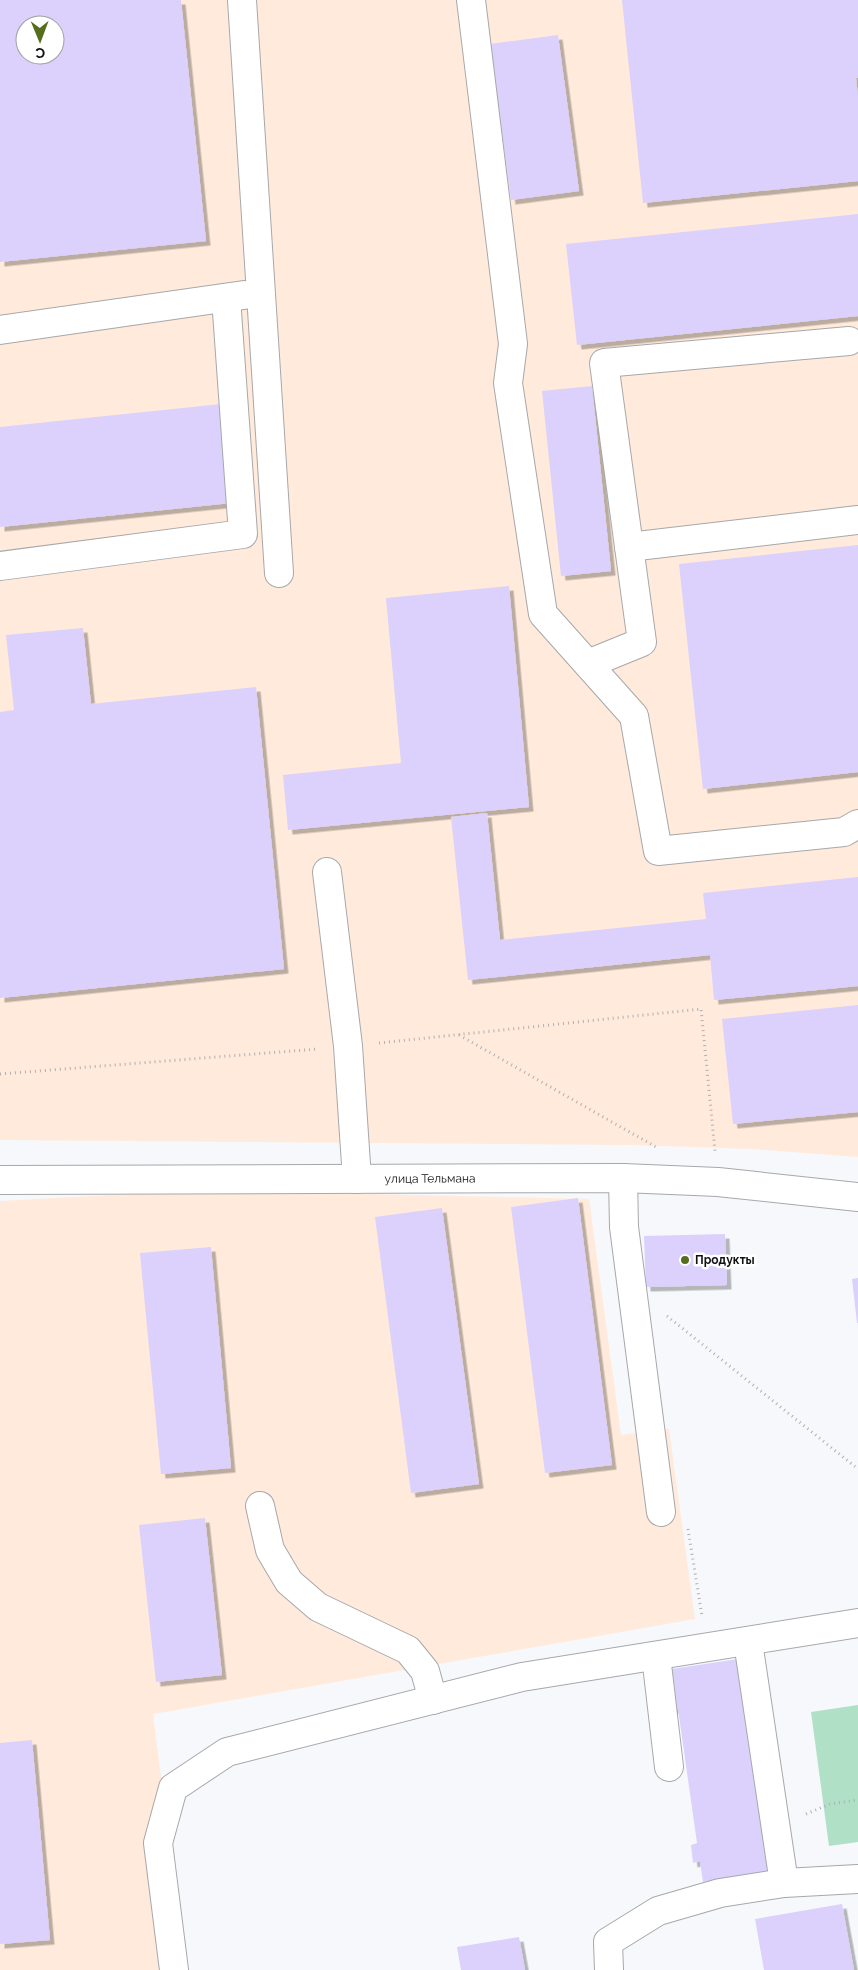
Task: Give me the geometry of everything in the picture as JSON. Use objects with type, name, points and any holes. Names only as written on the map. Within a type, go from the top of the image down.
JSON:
[{"type":"street","points":[[242,0],[279,573]]},
{"type":"street","points":[[471,0],[513,344],[508,383],[544,614],[634,716],[658,851],[844,832],[858,824]]},
{"type":"street","points":[[0,330],[261,292]]},
{"type":"street","points":[[0,566],[243,534],[226,298]]},
{"type":"street","points":[[588,664],[642,642],[604,363],[850,341]]},
{"type":"street","points":[[630,547],[858,520]]},
{"type":"street","points":[[327,872],[348,1046],[357,1179]]},
{"type":"street","points":[[623,1178],[624,1227],[661,1512]]},
{"type":"street","name":"улица Тельмана","points":[[0,1180],[623,1178],[718,1182],[858,1197]]},
{"type":"street","points":[[260,1506],[270,1550],[289,1582],[318,1607],[408,1650],[425,1671],[433,1700]]},
{"type":"street","points":[[174,1970],[158,1843],[173,1788],[227,1752],[522,1677],[858,1623]]},
{"type":"street","points":[[748,1642],[784,1883]]},
{"type":"street","points":[[656,1656],[669,1767]]},
{"type":"street","points":[[608,1970],[608,1942],[658,1911],[720,1893],[784,1883],[858,1880]]},
{"type":"path","points":[[0,1074],[348,1046],[701,1009],[718,1182]]},
{"type":"path","points":[[459,1034],[658,1147]]},
{"type":"path","points":[[632,1288],[858,1469]]},
{"type":"path","points":[[775,1826],[830,1804],[858,1800]]},
{"type":"shaded area","points":[[0,0],[858,0],[858,1157],[752,1149],[634,1145],[0,1140]]},
{"type":"shaded area","points":[[202,1190],[589,1199],[621,1435],[669,1429],[695,1619],[153,1714],[186,1970],[0,1970],[0,1201]]},
{"type":"green space","points":[[858,1705],[858,1842],[829,1846],[811,1712]]},
{"type":"building","points":[[0,0],[181,0],[206,241],[0,262]]},
{"type":"building","points":[[622,0],[858,0],[858,78],[856,78],[858,97],[858,181],[643,203]]},
{"type":"building","points":[[558,35],[579,191],[511,200],[490,44]]},
{"type":"building","points":[[858,214],[858,316],[577,345],[566,244]]},
{"type":"building","points":[[592,386],[611,571],[561,576],[542,391]]},
{"type":"building","points":[[221,404],[231,503],[0,527],[0,427]]},
{"type":"building","points":[[858,545],[858,772],[703,789],[679,564]]},
{"type":"building","points":[[509,586],[529,807],[288,830],[283,775],[401,763],[386,598]]},
{"type":"building","points":[[83,628],[91,704],[256,687],[284,969],[0,998],[0,712],[14,710],[6,635]]},
{"type":"building","points":[[487,813],[500,940],[706,919],[703,893],[858,877],[858,986],[714,1000],[710,955],[468,980],[451,817]]},
{"type":"building","points":[[858,1005],[858,1112],[733,1124],[722,1019]]},
{"type":"building","points":[[578,1198],[612,1465],[545,1473],[511,1207]]},
{"type":"building","points":[[442,1208],[479,1484],[411,1493],[375,1217]]},
{"type":"building","name":"Продукты","points":[[725,1234],[727,1285],[646,1287],[644,1236]]},
{"type":"building","points":[[211,1247],[231,1468],[161,1474],[140,1253]]},
{"type":"building","points":[[858,1278],[858,1323],[857,1323],[852,1279]]},
{"type":"building","points":[[205,1518],[222,1675],[156,1682],[139,1525]]},
{"type":"building","points":[[738,1659],[769,1872],[703,1882],[700,1861],[693,1863],[691,1845],[697,1843],[678,1709],[670,1710],[668,1692],[675,1691],[672,1669]]},
{"type":"building","points":[[32,1740],[50,1940],[0,1944],[0,1743]]},
{"type":"building","points":[[842,1904],[854,1970],[764,1970],[755,1919]]},
{"type":"building","points":[[519,1937],[525,1970],[461,1970],[457,1947]]},
{"type":"place","name":"Продукты","points":[[685,1260]]}]
